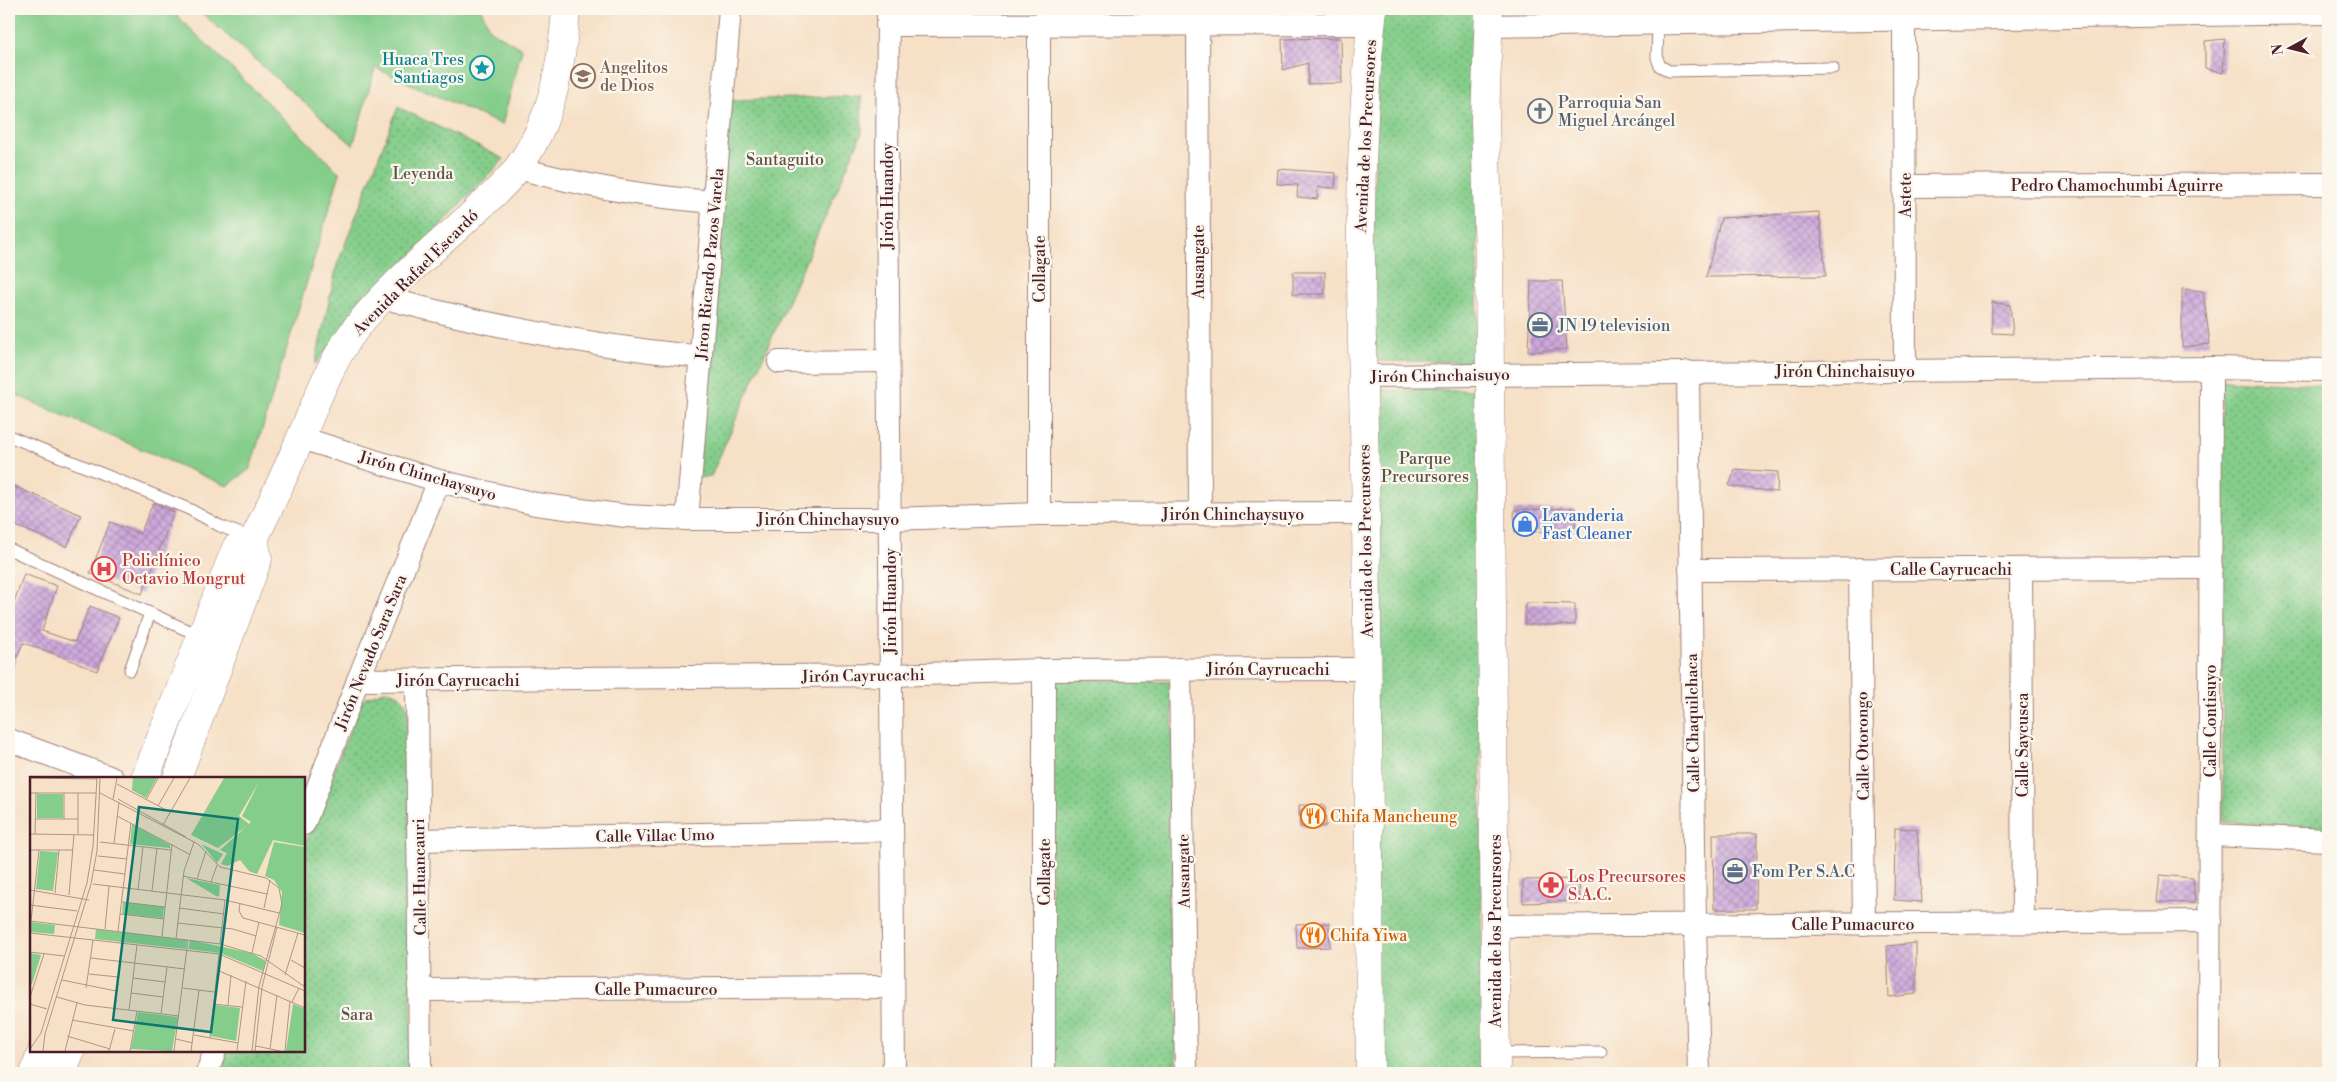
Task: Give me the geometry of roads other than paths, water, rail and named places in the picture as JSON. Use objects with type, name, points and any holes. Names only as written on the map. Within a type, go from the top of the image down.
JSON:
[{"type":"main road","name":"Avenida Rafael Escardó","points":[[254,539],[301,438],[315,398],[336,358],[356,328],[503,185],[518,168],[542,125],[556,84],[563,52],[566,9]]},
{"type":"main road","name":"Avenida de los Precursores","points":[[1370,1073],[1368,669],[1360,191],[1372,16]]},
{"type":"main road","name":"Avenida de los Precursores","points":[[1488,17],[1486,121],[1496,1063]]},
{"type":"main road","points":[[145,777],[236,548],[254,539],[258,559],[177,777]]},
{"type":"main road","points":[[34,1073],[42,1052]]},
{"type":"main road","points":[[62,1073],[71,1052]]},
{"type":"street","name":"Jíron Ricardo Pazos Varela","points":[[687,519],[730,9]]},
{"type":"street","points":[[1488,17],[1660,16],[1904,20],[2032,13],[2328,13]]},
{"type":"street","points":[[888,17],[1040,24],[1198,16],[1372,16]]},
{"type":"street","name":"Ausangate","points":[[1198,16],[1200,514]]},
{"type":"street","name":"Jirón Huandoy","points":[[888,17],[888,361],[894,1073]]},
{"type":"street","name":"Astete","points":[[1904,20],[1906,186],[1905,371]]},
{"type":"street","name":"Collagate","points":[[1039,514],[1040,24]]},
{"type":"street","points":[[518,168],[566,181],[615,191],[664,198],[714,202]]},
{"type":"street","name":"Pedro Chamochumbi Aguirre","points":[[1906,186],[2328,184]]},
{"type":"street","points":[[385,298],[447,315],[546,336],[637,351],[701,357]]},
{"type":"street","points":[[779,362],[888,361]]},
{"type":"street","name":"Jirón Chinchaisuyo","points":[[1362,376],[2211,368],[2328,370]]},
{"type":"street","name":"Calle Contisuyo","points":[[2209,1073],[2211,368]]},
{"type":"street","name":"Calle Chaquilchaca","points":[[1688,372],[1695,925],[1699,1073]]},
{"type":"street","name":"Jirón Chinchaysuyo","points":[[301,438],[438,481],[536,504],[626,516],[687,519],[890,519],[1039,514],[1366,513]]},
{"type":"street","name":"Jirón Nevado Sara Sara","points":[[305,821],[358,680],[438,481]]},
{"type":"street","name":"Calle Cayrucachi","points":[[1690,570],[2211,568]]},
{"type":"street","name":"Calle Otorongo","points":[[1860,569],[1864,924]]},
{"type":"street","name":"Calle Saycusca","points":[[2022,569],[2023,922]]},
{"type":"street","name":"Ausangate","points":[[1180,669],[1186,1073]]},
{"type":"street","name":"Jirón Cayrucachi","points":[[358,680],[417,681],[891,675],[1044,670],[1368,669]]},
{"type":"street","name":"Collagate","points":[[1044,670],[1044,1073]]},
{"type":"street","name":"Calle Huancauri","points":[[417,681],[420,1073]]},
{"type":"street","points":[[10,745],[109,777]]},
{"type":"street","name":"Calle Villac Umo","points":[[418,840],[892,830]]},
{"type":"street","points":[[2210,835],[2328,840]]},
{"type":"street","name":"Calle Pumacurco","points":[[1496,926],[2210,921]]},
{"type":"street","name":"Calle Pumacurco","points":[[420,990],[893,987]]},
{"type":"street","points":[[207,1073],[215,1052]]},
{"type":"lane","points":[[1660,16],[1657,58],[1660,66],[1669,71],[1833,68]]},
{"type":"lane","points":[[9,436],[254,539]]},
{"type":"lane","points":[[9,549],[200,636]]},
{"type":"lane","points":[[130,670],[150,613]]},
{"type":"lane","points":[[1496,1063],[1601,1052]]},
{"type":"place","name":"Huaca Tres Santiagos","points":[[482,68]]},
{"type":"place","name":"Angelitos de Dios","points":[[583,76]]},
{"type":"place","name":"Parroquia San Miguel Arcángel","points":[[1540,111]]},
{"type":"place","name":"JN 19 television","points":[[1540,325]]},
{"type":"place","name":"Lavanderia Fast Cleaner","points":[[1525,524]]},
{"type":"place","name":"Policlínico Octavio Mongrut","points":[[104,569]]},
{"type":"place","name":"Chifa Mancheung","points":[[1313,816]]},
{"type":"place","name":"Fom Per S.A.C","points":[[1735,871]]},
{"type":"place","name":"Los Precursores S.A.C.","points":[[1551,885]]},
{"type":"place","name":"Chifa Yiwa","points":[[1313,935]]},
{"type":"park label","name":"Santaguito","points":[[785,159]]},
{"type":"park label","name":"Leyenda","points":[[423,173]]},
{"type":"park label","name":"Parque Precursores","points":[[1425,467]]},
{"type":"park label","name":"Sara","points":[[357,1014]]}]
